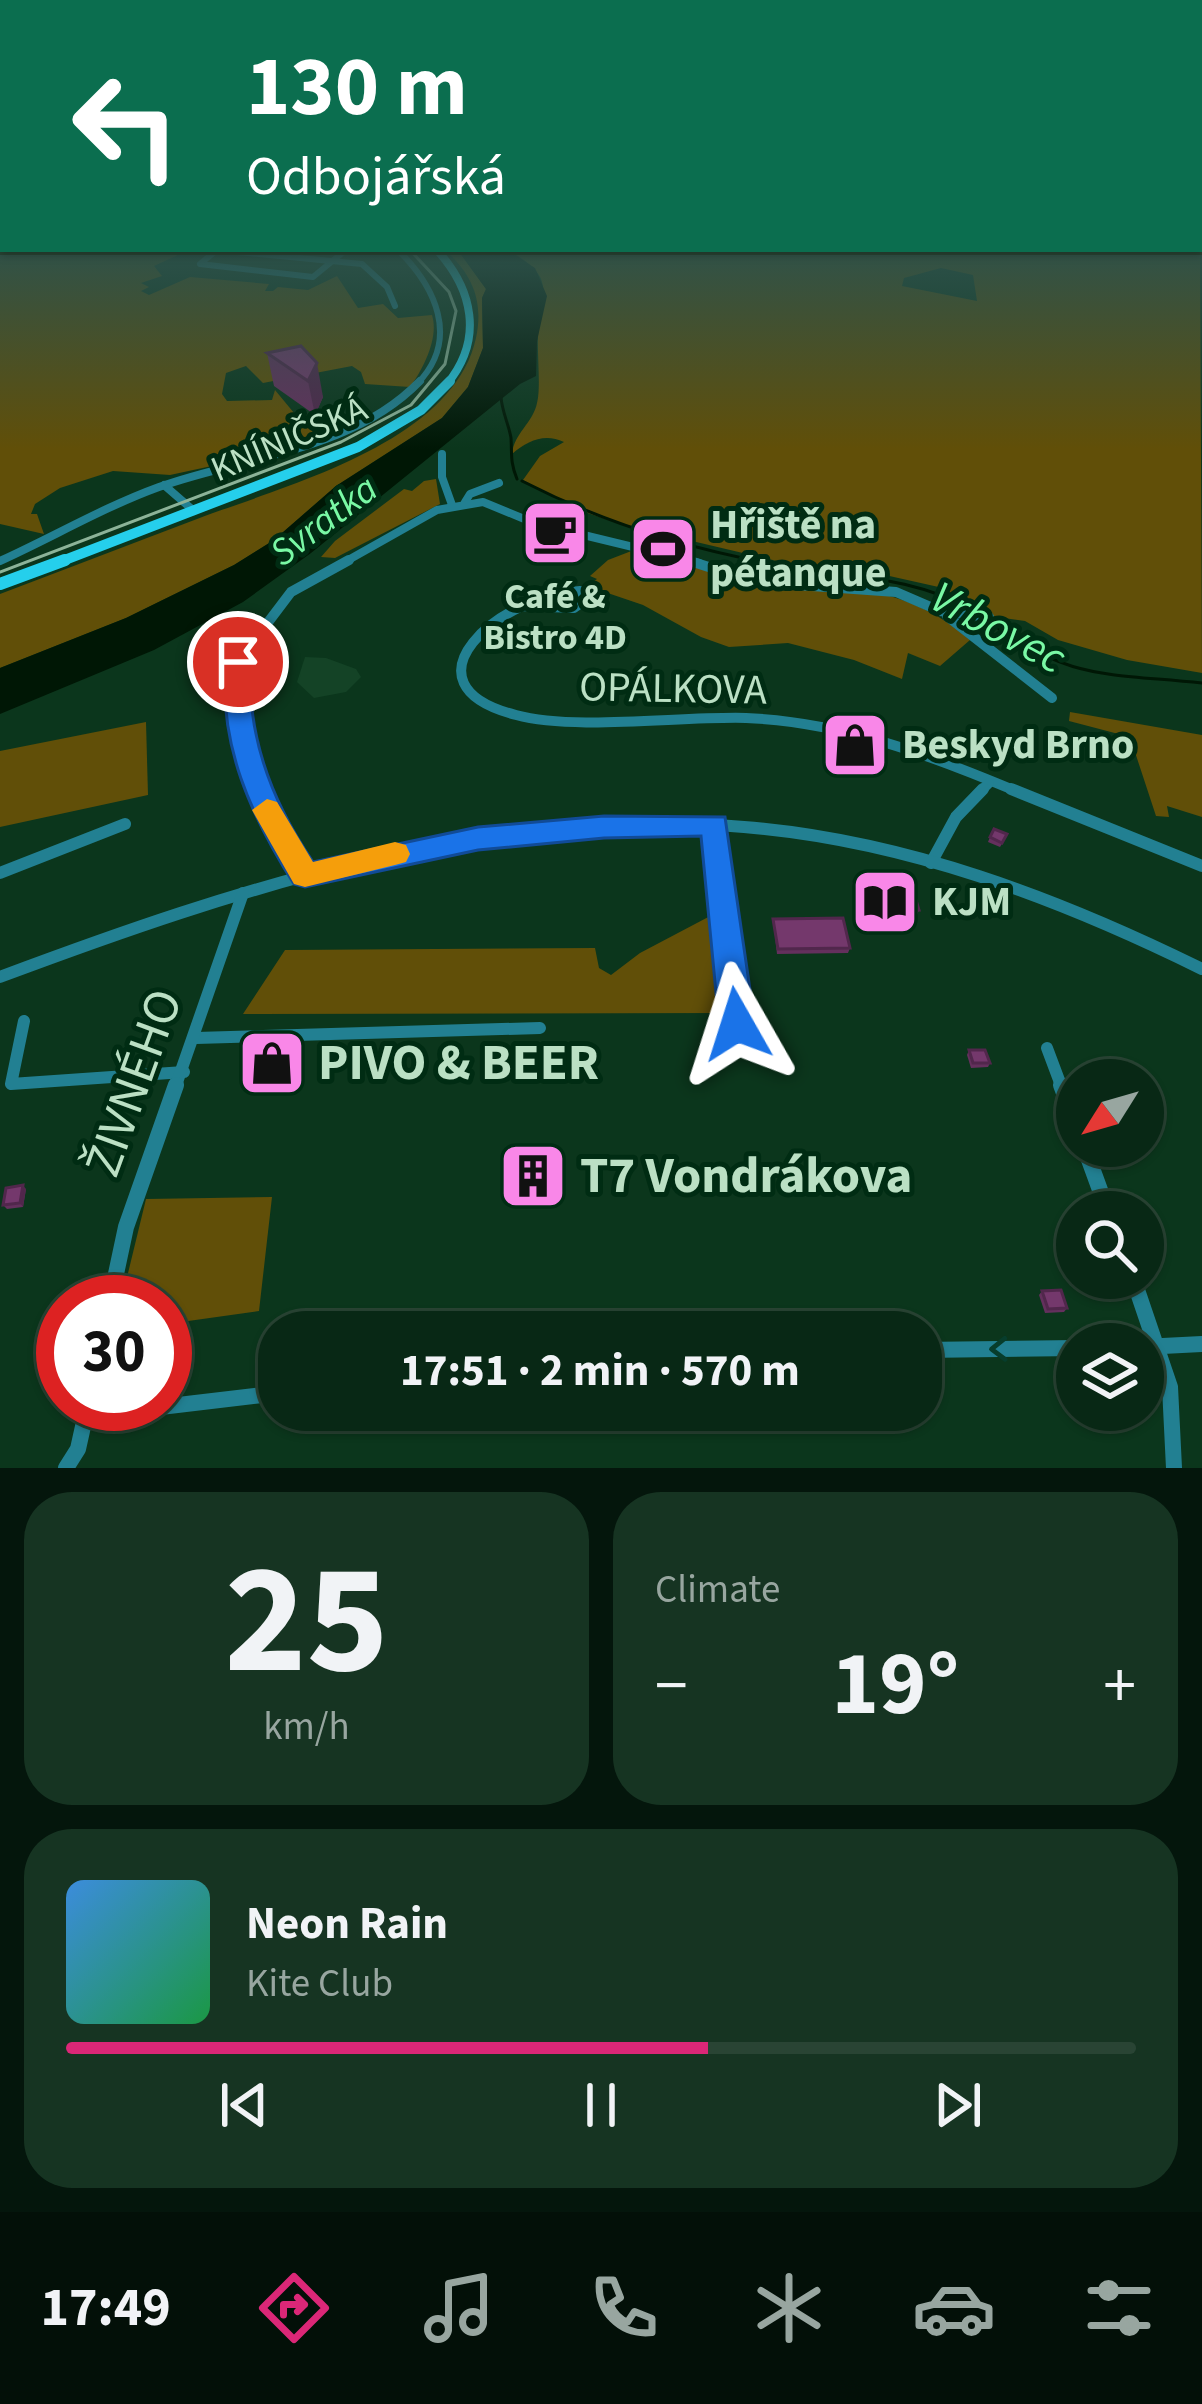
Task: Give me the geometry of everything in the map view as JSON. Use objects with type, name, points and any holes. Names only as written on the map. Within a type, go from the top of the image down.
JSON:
[{"type":"main road","name":"KNÍNIČSKÁ","points":[[0,584],[368,442],[439,394],[464,355],[472,313]]},
{"type":"street","points":[[0,561],[164,485],[374,419],[410,396],[432,368],[441,313]]},
{"type":"street","points":[[442,454],[442,477],[459,503]]},
{"type":"street","points":[[429,473],[442,477]]},
{"type":"street","points":[[305,875],[278,834],[242,745],[235,705],[238,662],[291,592],[470,494],[500,483]]},
{"type":"street","points":[[164,485],[194,511]]},
{"type":"street","points":[[459,503],[483,502],[534,524],[701,563],[755,582],[896,592],[940,611],[989,617]]},
{"type":"street","name":"OPÁLKOVA","points":[[522,606],[574,608],[588,598],[569,590],[522,606],[475,632],[462,664],[472,691],[501,711],[548,720],[831,727],[878,740],[1148,849],[1202,866]]},
{"type":"street","points":[[940,611],[1052,698]]},
{"type":"street","points":[[931,863],[956,817],[989,783]]},
{"type":"street","points":[[0,977],[101,938],[305,875],[478,838],[671,823],[808,836],[931,863],[1093,920],[1202,969]]},
{"type":"street","points":[[0,873],[125,824]]},
{"type":"street","points":[[715,825],[737,1024]]},
{"type":"street","name":"ŽIVNÉHO","points":[[116,1275],[126,1227],[243,893]]},
{"type":"street","points":[[24,1021],[10,1084],[184,1072]]},
{"type":"street","points":[[196,1038],[540,1028]]},
{"type":"street","points":[[1048,1048],[1056,1070]]},
{"type":"street","points":[[1164,1346],[1202,1344]]},
{"type":"street","points":[[942,1350],[1056,1348]]},
{"type":"street","points":[[1164,1375],[1170,1387],[1174,1468]]},
{"type":"street","points":[[192,1401],[258,1395]]},
{"type":"street","points":[[66,1468],[82,1431]]},
{"type":"shaded area","points":[[0,313],[432,315],[432,342],[410,387],[365,384],[361,372],[352,366],[263,383],[246,366],[226,373],[222,394],[227,401],[272,400],[275,390],[299,419],[336,430],[170,475],[113,471],[60,488],[35,504],[31,514],[37,514],[44,534],[0,524]]},
{"type":"shaded area","points":[[478,313],[482,313],[483,348],[468,387],[442,418],[336,486],[274,540],[126,618],[0,668],[0,594],[361,455],[435,406],[461,375]]},
{"type":"shaded area","points":[[541,313],[1200,313],[1202,673],[1127,660],[1058,640],[1025,621],[989,616],[943,588],[876,573],[807,568],[620,524],[576,509],[523,480],[540,456],[564,442],[537,439],[512,454],[537,403]]},
{"type":"shaded area","points":[[436,479],[440,504],[335,558],[321,557],[404,489],[412,491]]},
{"type":"shaded area","points":[[634,550],[724,574],[882,594],[940,618],[970,640],[940,666],[908,653],[902,679],[854,660],[788,643],[729,647],[643,605],[587,586],[597,579],[590,576],[608,560]]},
{"type":"shaded area","points":[[305,657],[326,658],[356,669],[361,677],[346,692],[314,698],[297,682]]},
{"type":"shaded area","points":[[1070,712],[1202,735],[1202,817],[1167,806],[1169,817],[1156,816],[1130,737],[1069,721]]},
{"type":"shaded area","points":[[146,722],[148,795],[0,827],[0,751]]},
{"type":"shaded area","points":[[714,914],[725,1013],[243,1014],[285,950],[595,948],[599,968],[611,975],[640,953]]},
{"type":"shaded area","points":[[272,1197],[259,1311],[192,1320],[192,1275],[128,1275],[146,1199]]},
{"type":"water","name":"Svratka","points":[[482,313],[543,313],[536,376],[520,384],[311,553],[243,602],[154,650],[0,714],[0,668],[126,618],[274,540],[336,486],[442,418],[468,387],[483,348]]},
{"type":"building","points":[[301,346],[317,363],[308,381],[267,353]]},
{"type":"building","points":[[994,829],[1007,834],[1002,843],[990,837]]},
{"type":"building","name":"KJM","points":[[911,883],[919,910],[860,911],[854,884]]},
{"type":"building","points":[[843,918],[850,948],[778,949],[773,919]]},
{"type":"building","points":[[969,1050],[985,1050],[990,1063],[973,1063]]},
{"type":"building","name":"T7 Vondrákova","points":[[541,1162],[542,1178],[523,1181],[523,1166]]},
{"type":"building","points":[[23,1185],[20,1203],[3,1205],[6,1188]]},
{"type":"building","points":[[1056,1290],[1056,1299],[1064,1299],[1067,1308],[1048,1309],[1042,1291]]},
{"type":"waterway","name":"Vrbovec","points":[[501,397],[517,479]]},
{"type":"waterway","name":"Vrbovec","points":[[522,481],[673,541],[768,563],[900,583],[974,611]]},
{"type":"waterway","points":[[987,620],[1015,640],[1065,664],[1114,675],[1202,683]]},
{"type":"tram line","points":[[0,572],[341,442],[411,405],[445,364],[456,313]]},
{"type":"slow traffic","points":[[267,810],[305,875],[395,854]]},
{"type":"place","name":"Café & Bistro 4D","points":[[555,533]]},
{"type":"place","name":"Hřiště na pétanque","points":[[663,549]]},
{"type":"place","name":"Beskyd Brno","points":[[855,745]]},
{"type":"place","name":"KJM","points":[[885,902]]},
{"type":"place","name":"PIVO & BEER","points":[[272,1063]]},
{"type":"place","name":"T7 Vondrákova","points":[[533,1176]]},
{"type":"route","points":[[238,662],[235,705],[242,745],[278,834],[305,875],[478,838],[671,823],[715,825],[737,1024]]}]
